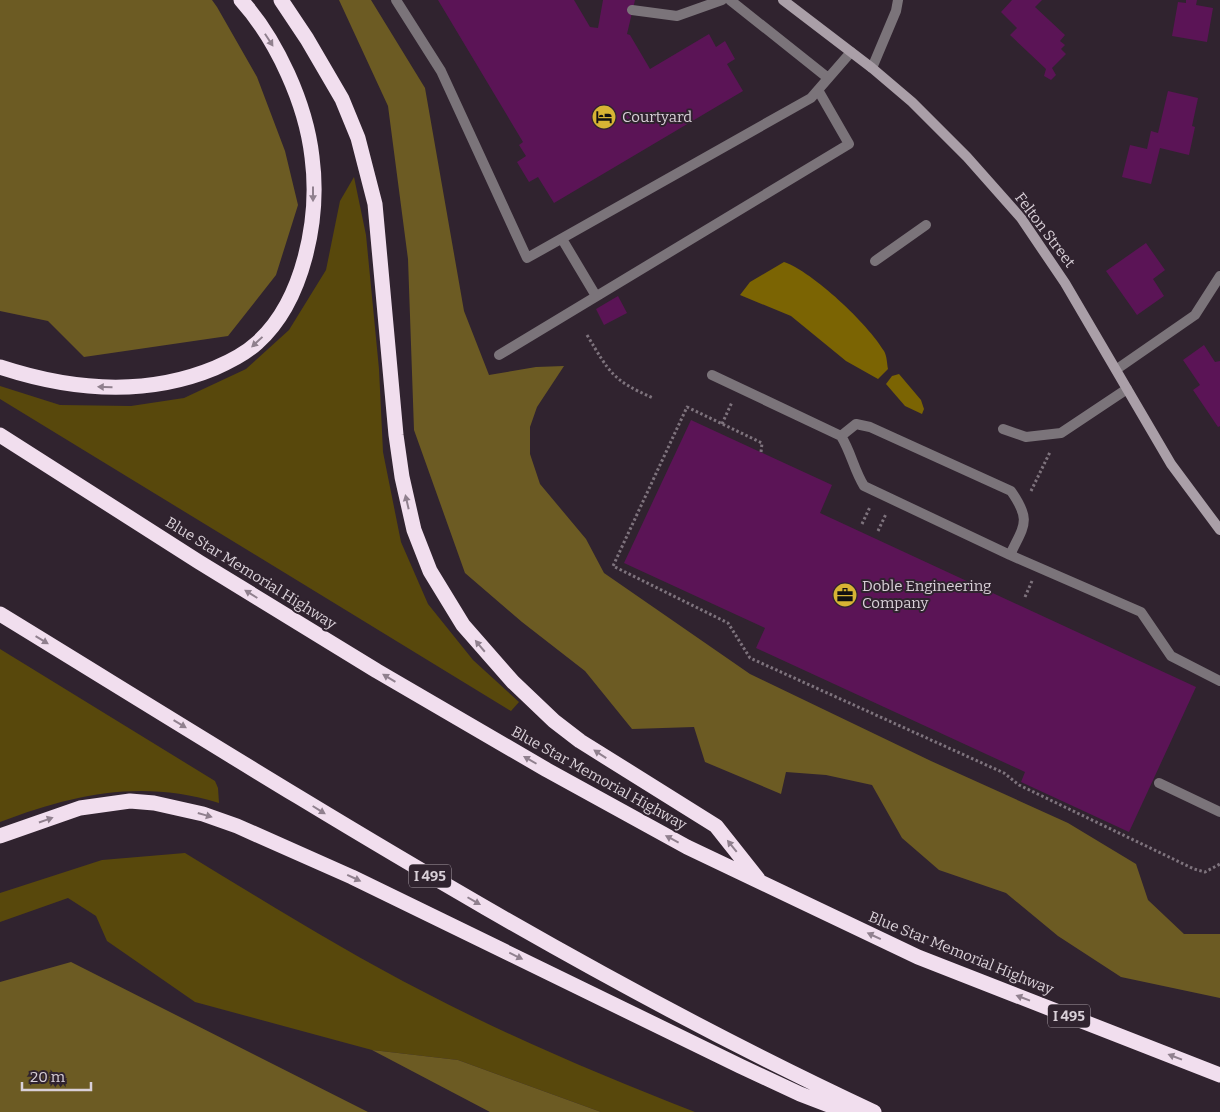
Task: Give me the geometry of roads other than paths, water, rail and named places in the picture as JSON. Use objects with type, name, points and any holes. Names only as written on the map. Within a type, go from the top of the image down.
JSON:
[{"type":"highway","points":[[0,367],[36,378],[71,385],[140,387],[173,382],[203,373],[232,361],[257,344],[275,324],[289,299],[308,249],[312,224],[312,157],[291,81],[279,56],[241,0]]},
{"type":"highway","points":[[281,0],[308,40],[342,99],[358,138],[375,204],[396,435],[402,477],[414,530],[430,571],[462,625],[513,682],[554,722],[580,741],[716,826],[762,884]]},
{"type":"highway","name":"Blue Star Memorial Highway","points":[[0,435],[284,615],[462,721],[621,811],[762,884],[918,957],[1220,1075]]},
{"type":"highway","name":"I 495","points":[[0,614],[390,853],[474,902],[645,996],[874,1112]]},
{"type":"highway","points":[[0,836],[80,808],[130,801],[154,803],[203,814],[237,826],[352,877],[740,1066],[800,1094],[847,1112]]},
{"type":"street","points":[[396,0],[441,71],[528,258],[811,98],[851,52]]},
{"type":"street","points":[[632,10],[677,16],[722,0]]},
{"type":"street","points":[[730,0],[828,78]]},
{"type":"street","name":"Felton Street","points":[[783,0],[872,68],[940,129],[1020,218],[1065,283],[1171,464],[1220,530]]},
{"type":"street","points":[[872,68],[896,11],[898,0]]},
{"type":"street","points":[[499,355],[849,144],[818,90]]},
{"type":"street","points":[[875,261],[926,225]]},
{"type":"street","points":[[562,239],[596,296]]},
{"type":"street","points":[[1117,370],[1195,315],[1220,276]]},
{"type":"street","points":[[712,375],[841,436],[848,447],[855,472],[864,486],[1010,555],[1141,612],[1171,656],[1220,681]]},
{"type":"street","points":[[1003,429],[1026,436],[1061,433],[1127,389]]},
{"type":"street","points":[[841,436],[856,424],[870,427],[1011,491],[1022,507],[1025,523],[1010,555]]},
{"type":"street","points":[[1159,783],[1220,812]]},
{"type":"place","name":"Courtyard","points":[[604,117]]},
{"type":"place","name":"Doble Engineering Company","points":[[845,595]]}]
